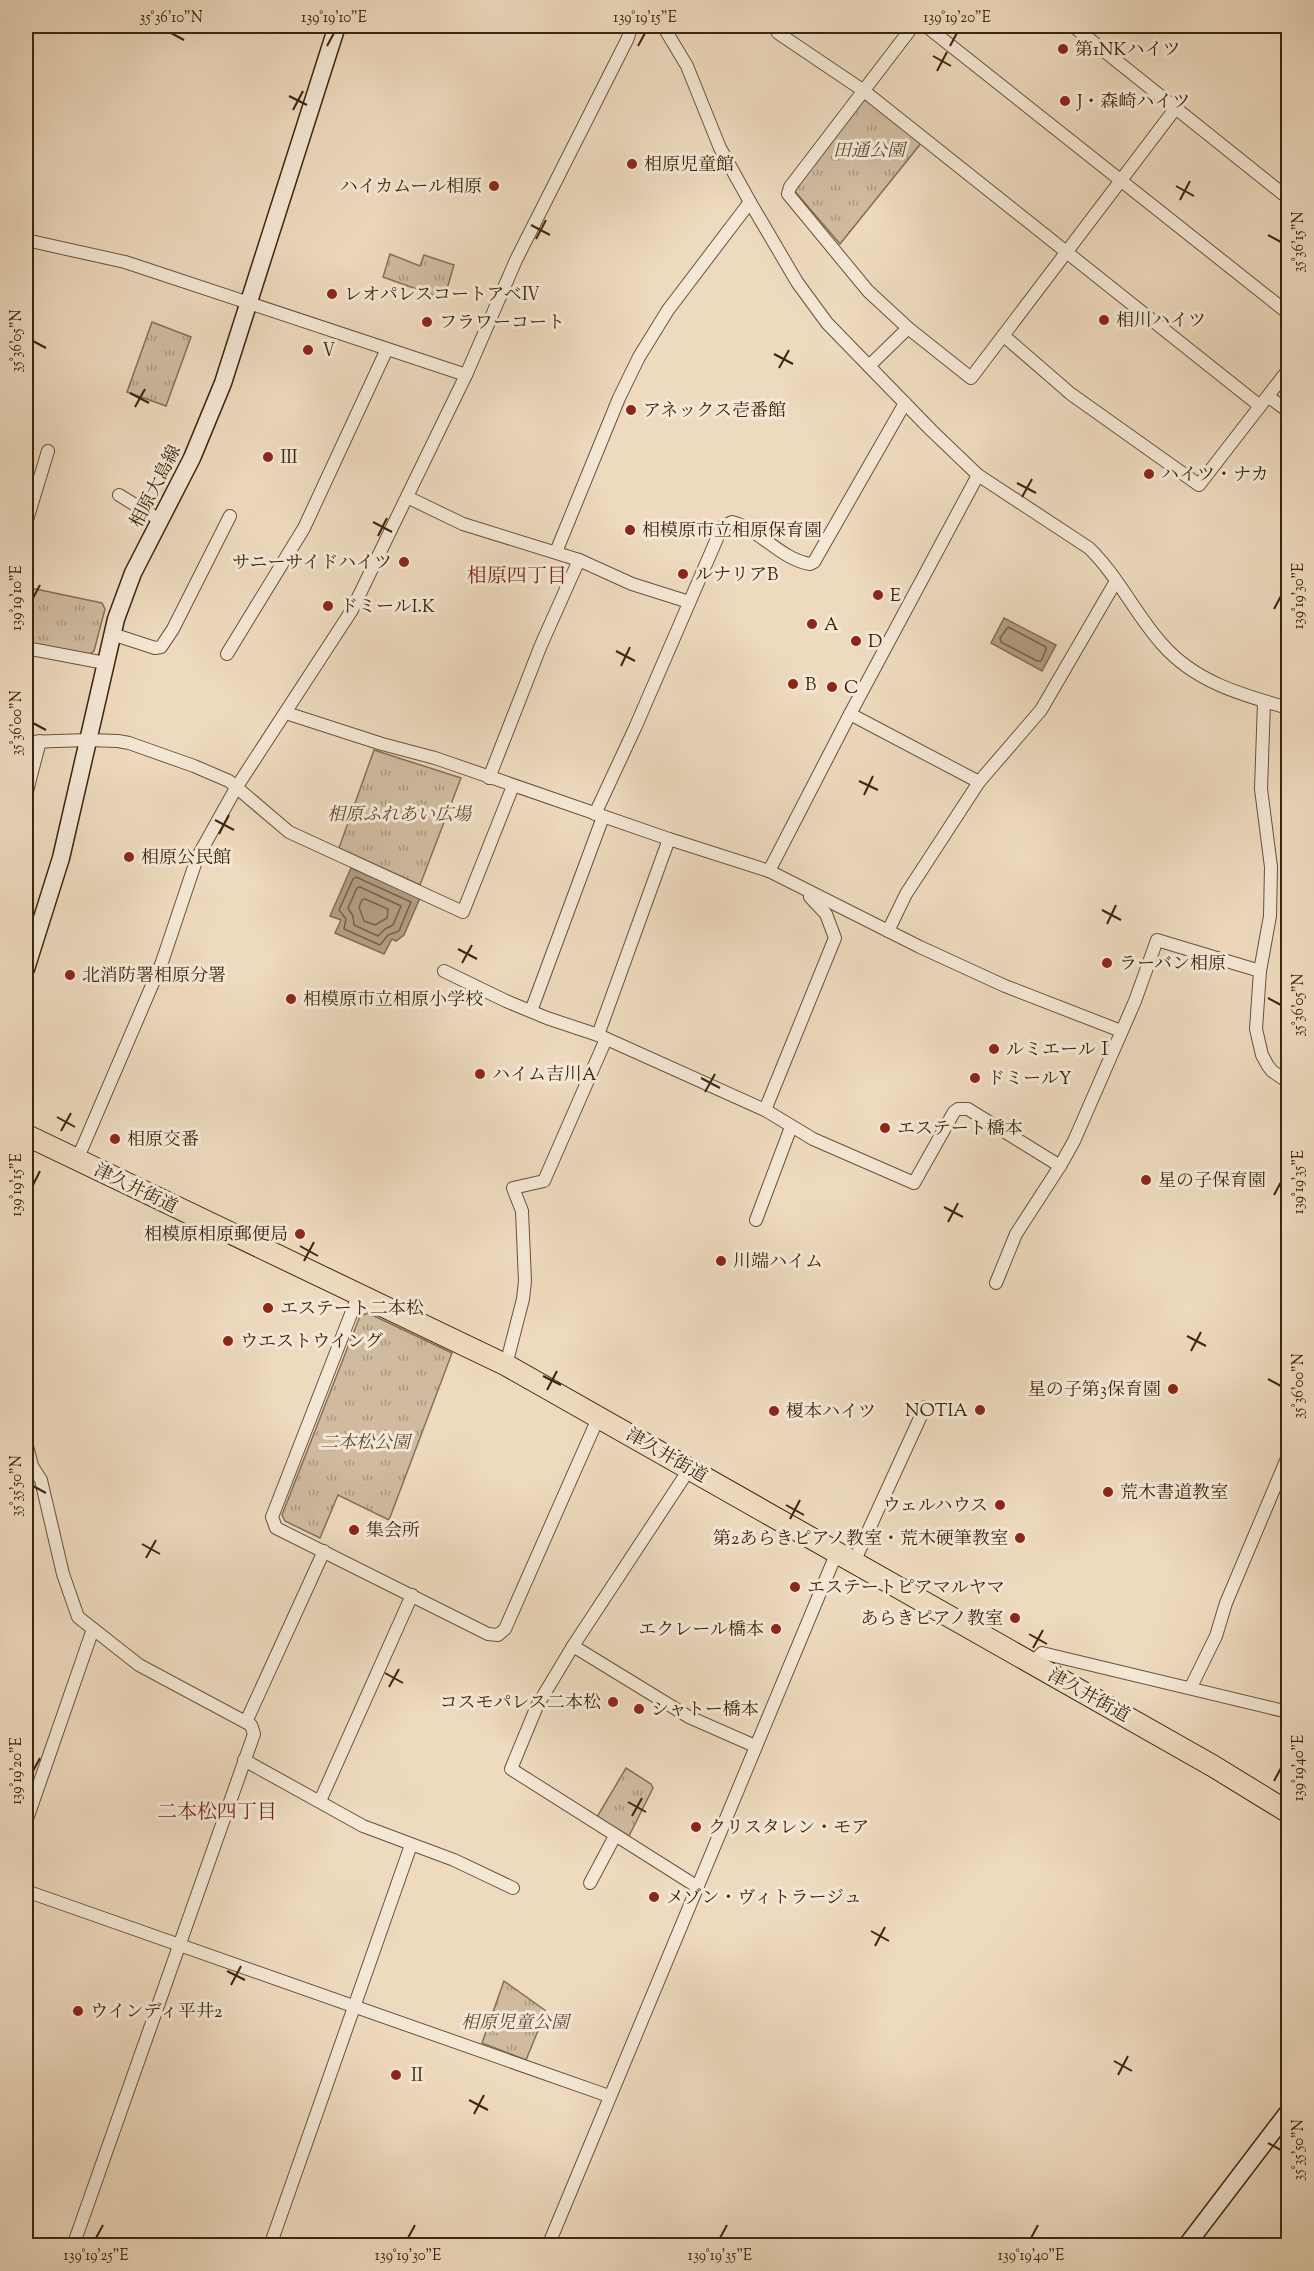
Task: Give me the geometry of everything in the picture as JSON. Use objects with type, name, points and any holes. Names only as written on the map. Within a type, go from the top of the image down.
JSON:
[{"type":"highway","name":"津久井街道","points":[[26,1135],[506,1365],[1213,1766],[1288,1812]]},
{"type":"street","name":"相原大島線","points":[[26,969],[30,937],[61,858],[112,634],[128,585],[204,431],[223,382],[337,26]]},
{"type":"street","points":[[77,1160],[162,962],[181,907],[188,878],[197,858],[236,788],[352,610],[466,375],[516,260],[632,26]]},
{"type":"street","points":[[663,26],[687,66],[720,148],[750,202],[813,305],[834,331],[978,475],[1089,548],[1102,560],[1162,644],[1185,666],[1224,688],[1288,708]]},
{"type":"street","points":[[781,26],[778,33],[864,91],[1067,252],[1264,401],[1288,411]]},
{"type":"street","points":[[913,26],[789,187],[788,194],[868,291],[908,328],[971,378],[1175,109]]},
{"type":"street","points":[[926,26],[1288,313]]},
{"type":"street","points":[[1073,26],[1288,198]]},
{"type":"street","points":[[556,552],[619,398],[639,357],[668,310],[750,202]]},
{"type":"street","points":[[26,240],[125,262],[466,375]]},
{"type":"street","points":[[869,366],[908,328]]},
{"type":"street","points":[[1004,336],[1071,394],[1199,485],[1288,370]]},
{"type":"street","points":[[227,654],[304,528],[387,349]]},
{"type":"street","points":[[531,1011],[599,815],[722,527],[728,523],[735,523],[755,532],[778,550],[806,564],[814,562],[905,403]]},
{"type":"street","points":[[26,523],[48,451]]},
{"type":"street","points":[[769,871],[978,475]]},
{"type":"street","points":[[119,495],[160,520]]},
{"type":"street","points":[[407,497],[463,524],[556,552],[632,584],[689,602]]},
{"type":"street","points":[[112,634],[155,648],[161,647],[173,629],[230,516]]},
{"type":"street","points":[[489,777],[579,560]]},
{"type":"street","points":[[888,931],[906,894],[979,782],[1041,710],[1116,580]]},
{"type":"street","points":[[26,648],[105,663]]},
{"type":"street","points":[[1264,702],[1261,789],[1272,867],[1270,916],[1260,970],[1256,1029],[1262,1055],[1272,1071],[1288,1082]]},
{"type":"street","points":[[286,713],[435,758],[769,871],[888,931],[1005,986],[1121,1031]]},
{"type":"street","points":[[850,714],[979,782]]},
{"type":"street","points":[[26,742],[88,740],[129,743],[214,774],[229,781],[289,832],[463,912],[513,786]]},
{"type":"street","points":[[26,795],[40,741]]},
{"type":"street","points":[[506,1365],[523,1299],[525,1281],[522,1211],[513,1188],[544,1181],[602,1037],[669,839]]},
{"type":"street","points":[[765,1110],[835,938],[829,920],[821,908],[795,885]]},
{"type":"street","points":[[996,1283],[1017,1234],[1060,1166],[1096,1092],[1105,1066],[1139,991],[1157,940],[1260,970]]},
{"type":"street","points":[[444,971],[531,1011],[602,1037],[765,1110],[813,1139],[914,1183],[954,1113],[964,1108],[1060,1166]]},
{"type":"street","points":[[756,1220],[791,1126]]},
{"type":"street","points":[[358,1296],[272,1517],[276,1528],[488,1634],[495,1636],[503,1632],[599,1416]]},
{"type":"street","points":[[548,2246],[755,1746],[846,1557],[925,1407]]},
{"type":"street","points":[[26,1442],[32,1466],[41,1480],[63,1574],[78,1617],[139,1665],[246,1722],[253,1729],[254,1734],[73,2246]]},
{"type":"street","points":[[1191,1687],[1219,1628],[1229,1595],[1288,1455]]},
{"type":"street","points":[[690,1468],[573,1646],[537,1706],[511,1769],[696,1886]]},
{"type":"street","points":[[246,1722],[324,1551]]},
{"type":"street","points":[[320,1801],[412,1595]]},
{"type":"street","points":[[26,1822],[93,1629]]},
{"type":"street","points":[[573,1646],[689,1717],[755,1746]]},
{"type":"street","points":[[1032,1663],[1042,1653],[1288,1712]]},
{"type":"street","points":[[244,1760],[363,1826],[454,1860],[513,1888]]},
{"type":"street","points":[[590,1883],[615,1836]]},
{"type":"street","points":[[270,2246],[411,1845]]},
{"type":"street","points":[[26,1891],[609,2096]]},
{"type":"street","points":[[1186,2246],[1288,2112]]},
{"type":"green space","name":"田通公園","points":[[863,96],[922,142],[840,244],[793,189]]},
{"type":"green space","points":[[390,254],[420,266],[424,255],[454,265],[444,299],[383,277]]},
{"type":"green space","points":[[152,322],[191,337],[166,406],[127,392]]},
{"type":"green space","points":[[26,587],[102,603],[105,609],[94,651],[87,656],[26,643]]},
{"type":"green space","name":"相原ふれあい広場","points":[[374,750],[461,778],[420,885],[339,848]]},
{"type":"green space","name":"二本松公園","points":[[368,1313],[452,1353],[389,1520],[338,1495],[320,1538],[285,1521],[282,1515],[360,1316]]},
{"type":"green space","points":[[626,1768],[651,1784],[653,1788],[629,1836],[597,1817]]},
{"type":"green space","name":"相原児童公園","points":[[504,1981],[546,2011],[526,2060],[482,2043]]},
{"type":"water","points":[[1004,618],[1056,645],[1042,671],[991,643]]},
{"type":"water","points":[[351,868],[420,898],[404,935],[396,941],[392,939],[384,954],[335,933],[341,920],[330,916]]},
{"type":"place","name":"第1NKハイツ","points":[[1063,49]]},
{"type":"place","name":"J・森崎ハイツ","points":[[1065,101]]},
{"type":"place","name":"相原児童館","points":[[632,164]]},
{"type":"place","name":"ハイカムール相原","points":[[494,186]]},
{"type":"place","name":"レオパレスコートアベⅣ","points":[[332,294]]},
{"type":"place","name":"相川ハイツ","points":[[1104,320]]},
{"type":"place","name":"フラワーコート","points":[[427,322]]},
{"type":"place","name":"Ⅴ","points":[[308,350]]},
{"type":"place","name":"アネックス壱番館","points":[[631,410]]},
{"type":"place","name":"Ⅲ","points":[[268,457]]},
{"type":"place","name":"ハイツ・ナカ","points":[[1149,474]]},
{"type":"place","name":"相模原市立相原保育園","points":[[630,530]]},
{"type":"place","name":"サニーサイドハイツ","points":[[404,562]]},
{"type":"place","name":"ルナリアB","points":[[683,574]]},
{"type":"place","name":"E","points":[[878,595]]},
{"type":"place","name":"ドミールI.K","points":[[328,606]]},
{"type":"place","name":"A","points":[[812,624]]},
{"type":"place","name":"D","points":[[856,641]]},
{"type":"place","name":"B","points":[[793,684]]},
{"type":"place","name":"C","points":[[832,687]]},
{"type":"place","name":"相原公民館","points":[[129,857]]},
{"type":"place","name":"ラーバン相原","points":[[1107,963]]},
{"type":"place","name":"北消防署相原分署","points":[[70,975]]},
{"type":"place","name":"相模原市立相原小学校","points":[[291,999]]},
{"type":"place","name":"ルミエールⅠ","points":[[994,1049]]},
{"type":"place","name":"ハイム吉川A","points":[[480,1074]]},
{"type":"place","name":"ドミールY","points":[[975,1078]]},
{"type":"place","name":"エステート橋本","points":[[885,1128]]},
{"type":"place","name":"相原交番","points":[[115,1139]]},
{"type":"place","name":"星の子保育園","points":[[1146,1180]]},
{"type":"place","name":"相模原相原郵便局","points":[[300,1234]]},
{"type":"place","name":"川端ハイム","points":[[721,1261]]},
{"type":"place","name":"エステート二本松","points":[[268,1308]]},
{"type":"place","name":"ウエストウイング","points":[[228,1341]]},
{"type":"place","name":"星の子第3保育園","points":[[1173,1389]]},
{"type":"place","name":"NOTIA","points":[[980,1410]]},
{"type":"place","name":"榎本ハイツ","points":[[774,1411]]},
{"type":"place","name":"荒木書道教室","points":[[1108,1492]]},
{"type":"place","name":"ウェルハウス","points":[[1000,1505]]},
{"type":"place","name":"集会所","points":[[354,1530]]},
{"type":"place","name":"第2あらきピアノ教室・荒木硬筆教室","points":[[1020,1538]]},
{"type":"place","name":"エステートピアマルヤマ","points":[[795,1587]]},
{"type":"place","name":"あらきピアノ教室","points":[[1015,1618]]},
{"type":"place","name":"エクレール橋本","points":[[776,1629]]},
{"type":"place","name":"コスモパレス二本松","points":[[613,1702]]},
{"type":"place","name":"シャトー橋本","points":[[639,1709]]},
{"type":"place","name":"クリスタレン・モア","points":[[696,1827]]},
{"type":"place","name":"メゾン・ヴィトラージュ","points":[[654,1897]]},
{"type":"place","name":"ウインディ平井2","points":[[78,2011]]},
{"type":"place","name":"Ⅱ","points":[[396,2075]]},
{"type":"district","name":"相原四丁目","points":[[517,575]]},
{"type":"district","name":"二本松四丁目","points":[[217,1811]]}]
